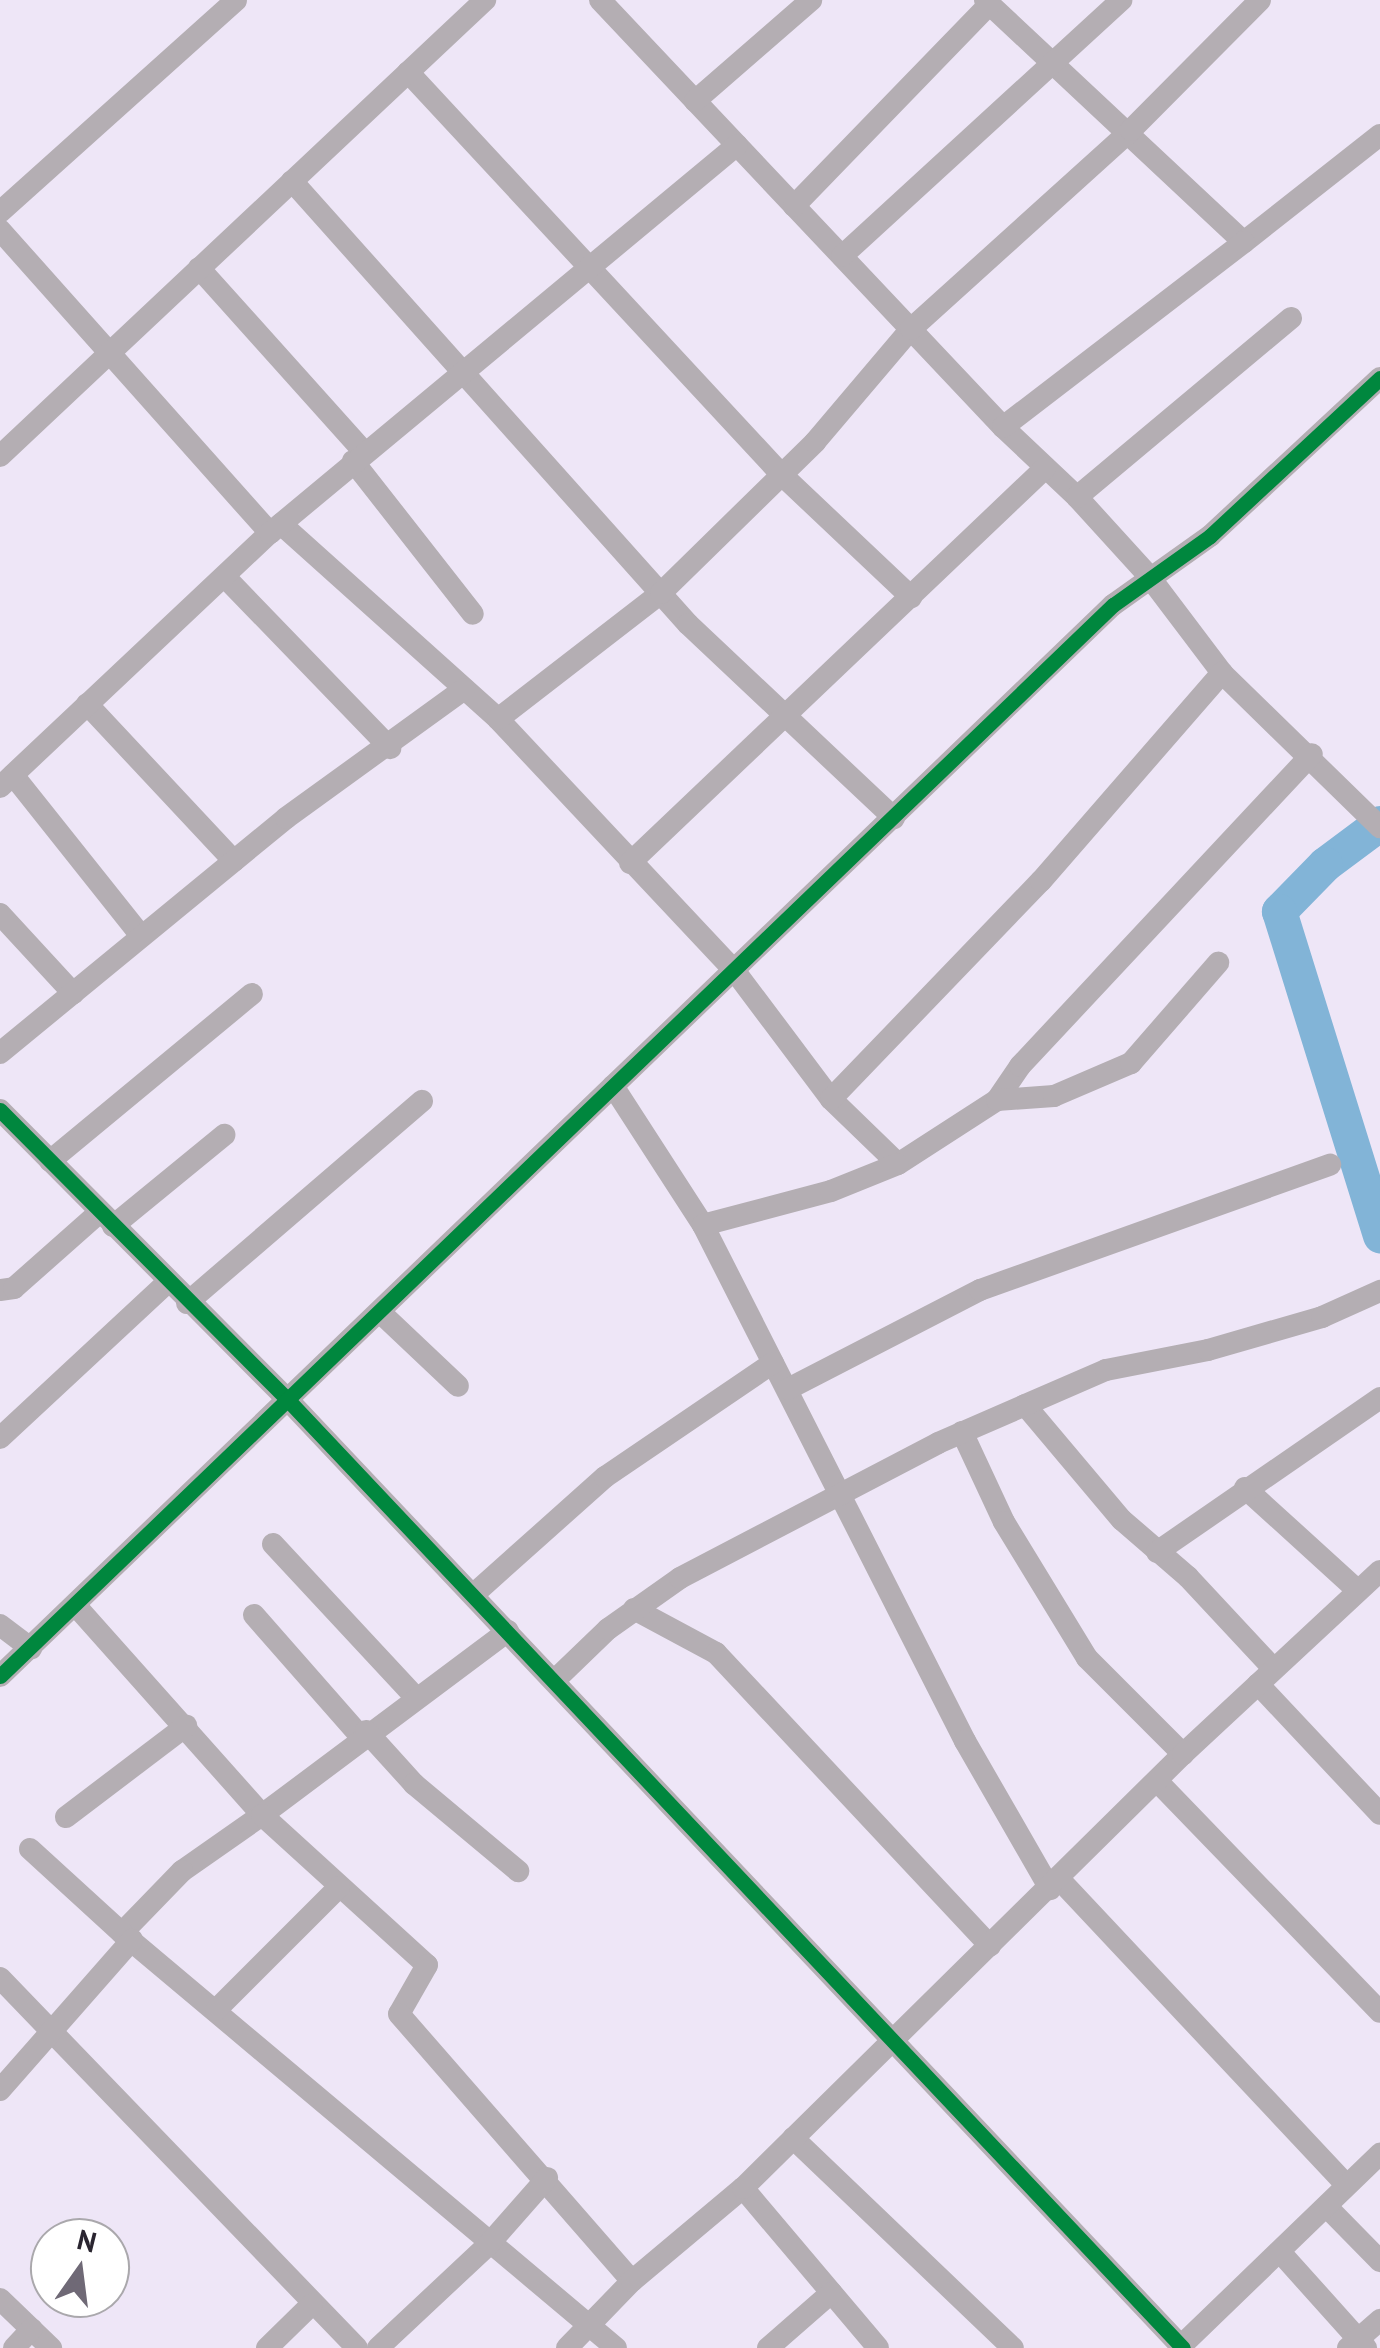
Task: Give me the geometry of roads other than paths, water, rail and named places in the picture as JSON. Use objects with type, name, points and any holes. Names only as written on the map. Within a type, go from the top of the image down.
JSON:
[{"type":"street","points":[[0,212],[236,0]]},
{"type":"street","points":[[0,456],[110,346],[199,268],[485,0]]},
{"type":"street","points":[[696,101],[811,0]]},
{"type":"street","points":[[842,256],[1056,64],[1121,0]]},
{"type":"street","points":[[498,719],[661,593],[782,475],[911,329],[1130,130],[1260,0]]},
{"type":"street","points":[[794,206],[988,2],[1130,130],[1244,242]]},
{"type":"street","points":[[610,3],[794,206],[1003,427],[1077,497],[1148,575],[1222,673],[1312,754],[1380,827]]},
{"type":"street","points":[[408,72],[592,265],[782,475],[911,597]]},
{"type":"street","points":[[1003,427],[1380,135]]},
{"type":"street","points":[[141,936],[6,781],[276,529],[737,145]]},
{"type":"street","points":[[292,181],[465,369],[661,593],[894,818]]},
{"type":"street","points":[[0,230],[276,529],[498,719],[630,864],[734,970],[831,1099],[898,1164]]},
{"type":"street","points":[[199,268],[359,457],[473,614]]},
{"type":"street","points":[[1077,497],[1292,318]]},
{"type":"street","points":[[0,1676],[288,1399],[383,1314],[613,1086],[1148,575],[1210,536],[1380,378]]},
{"type":"street","points":[[630,864],[1044,468]]},
{"type":"street","points":[[226,577],[390,748]]},
{"type":"street","points":[[831,1099],[1041,881],[1222,673]]},
{"type":"street","points":[[0,1053],[234,862],[464,689]]},
{"type":"street","points":[[87,704],[234,862]]},
{"type":"street","points":[[703,1225],[831,1191],[898,1164],[997,1100],[1020,1066],[1312,754]]},
{"type":"street","points":[[0,914],[74,993]]},
{"type":"street","points":[[997,1100],[1054,1096],[1131,1063],[1218,963]]},
{"type":"street","points":[[50,1161],[252,994]]},
{"type":"street","points":[[613,1086],[703,1225],[772,1363],[844,1491],[965,1741],[1055,1885],[1346,2186]]},
{"type":"street","points":[[188,1303],[422,1101]]},
{"type":"street","points":[[0,1110],[188,1303],[288,1399],[1182,2347],[1380,2154]]},
{"type":"street","points":[[0,1290],[14,1288],[224,1135]]},
{"type":"street","points":[[788,1389],[980,1290],[1330,1165]]},
{"type":"street","points":[[0,1438],[168,1282]]},
{"type":"street","points":[[555,1680],[634,1609],[844,1491],[962,1432],[1106,1370],[1208,1350],[1322,1317],[1380,1291]]},
{"type":"street","points":[[383,1314],[458,1386]]},
{"type":"street","points":[[474,1594],[604,1477],[772,1363]]},
{"type":"street","points":[[1157,1552],[1244,1488],[1380,1398]]},
{"type":"street","points":[[1025,1405],[1266,1676],[1380,1814]]},
{"type":"street","points":[[962,1432],[1004,1522],[1086,1658],[1183,1754]]},
{"type":"street","points":[[1244,1488],[1357,1590]]},
{"type":"street","points":[[273,1544],[415,1697]]},
{"type":"street","points":[[567,2348],[632,2282],[743,2188],[891,2038],[1055,1885],[1183,1754],[1380,1571]]},
{"type":"street","points":[[76,1606],[262,1814],[428,1965],[399,2014],[547,2178],[632,2282]]},
{"type":"street","points":[[634,1609],[716,1653],[990,1946]]},
{"type":"street","points":[[254,1615],[414,1784],[518,1871]]},
{"type":"street","points":[[0,1626],[31,1648]]},
{"type":"street","points":[[0,2090],[182,1871],[508,1631]]},
{"type":"street","points":[[66,1818],[186,1726]]},
{"type":"street","points":[[1158,1783],[1380,2012]]},
{"type":"street","points":[[30,1849],[489,2244],[592,2322],[616,2348]]},
{"type":"street","points":[[216,2010],[340,1886]]},
{"type":"street","points":[[0,1978],[311,2305],[357,2348]]},
{"type":"street","points":[[793,2138],[1014,2348]]},
{"type":"street","points":[[378,2348],[489,2244],[547,2178]]},
{"type":"street","points":[[743,2188],[878,2348]]},
{"type":"street","points":[[1327,2207],[1380,2261]]},
{"type":"street","points":[[1280,2252],[1358,2345],[1380,2320]]},
{"type":"street","points":[[768,2348],[831,2293]]},
{"type":"street","points":[[0,2299],[51,2348]]},
{"type":"street","points":[[267,2348],[311,2305]]},
{"type":"street","points":[[14,2348],[32,2329]]},
{"type":"waterway","points":[[1380,823],[1325,864],[1279,911],[1380,1236]]}]
